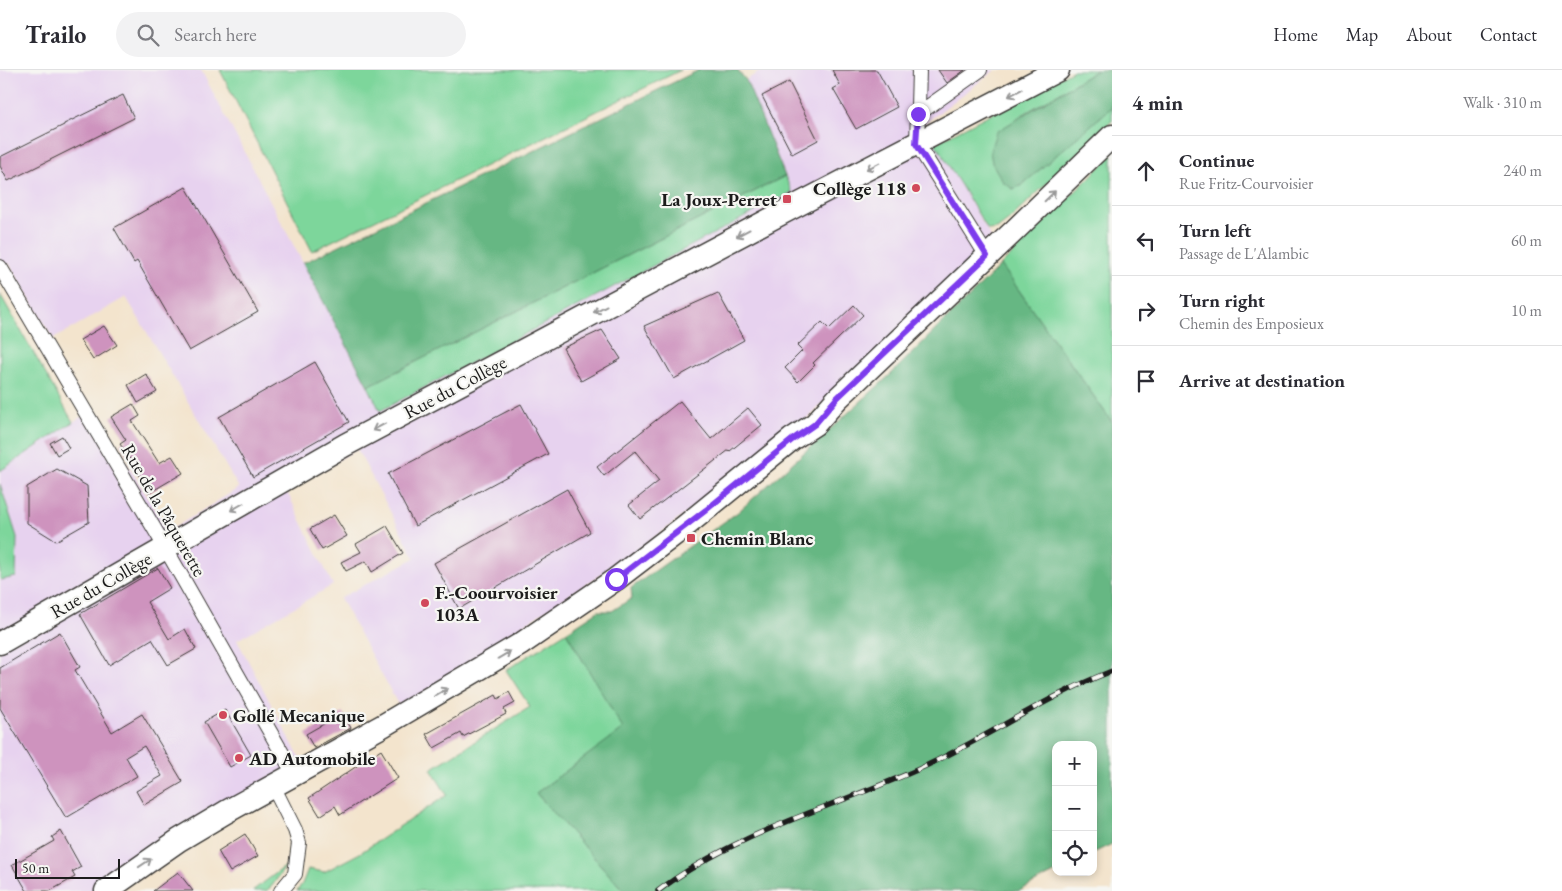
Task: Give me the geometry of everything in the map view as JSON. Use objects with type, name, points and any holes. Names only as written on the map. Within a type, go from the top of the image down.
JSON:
[{"type":"main road","points":[[916,144],[1058,70]]},
{"type":"main road","points":[[106,891],[179,840],[427,700],[521,644],[616,579],[706,510],[792,440],[815,424],[837,398],[1112,136]]},
{"type":"main road","name":"Rue du Collège","points":[[0,643],[361,437],[770,219],[916,144]]},
{"type":"street","points":[[919,70],[916,144],[987,256]]},
{"type":"street","points":[[918,114],[980,70]]},
{"type":"street","name":"Rue de la Pâquerette","points":[[0,266],[165,548],[294,774]]},
{"type":"street","points":[[273,786],[295,830],[299,843],[294,874],[281,891]]},
{"type":"shaded area","points":[[0,70],[201,70],[381,411],[792,192],[746,80],[763,70],[995,70],[924,124],[991,237],[976,256],[791,434],[635,552],[513,632],[494,651],[400,708],[340,598],[415,558],[357,449],[286,490],[333,585],[237,640],[302,762],[99,891],[0,891],[0,579],[17,537],[0,484],[0,471],[93,409],[169,531],[239,488],[126,297],[53,339],[9,263],[0,268]]},
{"type":"green space","points":[[220,70],[681,70],[312,251]]},
{"type":"green space","points":[[699,70],[737,70],[746,80],[785,176],[368,386],[303,263]]},
{"type":"green space","points":[[1074,70],[1097,70],[1017,118],[1013,189],[1022,185],[1112,107],[1112,121],[1010,219],[997,229],[988,230],[935,143]]},
{"type":"green space","points":[[1097,70],[1112,70],[1112,107],[1022,185],[1013,189],[1003,182],[992,163],[990,151],[996,132]]},
{"type":"green space","points":[[1112,155],[1112,422],[1001,265]]},
{"type":"green space","points":[[785,176],[792,192],[380,411],[368,386]]},
{"type":"green space","points":[[1001,265],[1112,422],[1112,844],[1097,851],[1097,741],[1052,741],[1052,874],[1019,891],[624,891],[536,793],[623,729],[566,632],[598,611],[612,611],[632,598],[631,588],[738,512],[889,376]]},
{"type":"green space","points":[[0,294],[73,422],[0,471]]},
{"type":"green space","points":[[0,484],[17,537],[16,577],[1,580],[0,579]]},
{"type":"green space","points":[[566,632],[624,729],[536,793],[624,891],[297,891],[308,869],[324,872],[360,853],[447,795],[431,769],[530,707],[506,670]]},
{"type":"green space","points":[[286,866],[272,886],[266,891],[252,891]]},
{"type":"building","points":[[832,70],[877,70],[897,107],[856,129],[833,89],[840,85]]},
{"type":"building","points":[[938,70],[965,70],[947,83]]},
{"type":"building","points":[[789,82],[818,140],[792,154],[762,96]]},
{"type":"building","points":[[123,95],[134,118],[8,181],[0,166],[0,157]]},
{"type":"building","points":[[186,187],[258,312],[189,351],[137,261],[134,263],[114,228]]},
{"type":"building","points":[[718,293],[744,340],[674,379],[644,326]]},
{"type":"building","points":[[854,305],[863,315],[813,363],[815,365],[798,382],[785,368],[802,351],[797,346],[822,322],[829,329]]},
{"type":"building","points":[[104,326],[117,345],[93,360],[80,340]]},
{"type":"building","points":[[602,330],[621,359],[581,381],[563,348]]},
{"type":"building","points":[[315,362],[349,422],[253,477],[219,417]]},
{"type":"building","points":[[146,374],[157,392],[138,403],[128,385]]},
{"type":"building","points":[[680,401],[711,439],[748,408],[762,425],[640,519],[629,505],[659,481],[635,451],[604,476],[597,467]]},
{"type":"building","points":[[133,404],[140,416],[132,421],[159,463],[172,456],[183,473],[149,493],[140,474],[120,444],[126,440],[111,417]]},
{"type":"building","points":[[521,404],[548,454],[415,526],[388,474]]},
{"type":"building","points":[[62,436],[69,448],[57,455],[50,443]]},
{"type":"building","points":[[57,469],[87,486],[89,522],[56,541],[27,523],[27,487]]},
{"type":"building","points":[[567,489],[590,532],[459,609],[434,563]]},
{"type":"building","points":[[334,515],[347,536],[322,550],[310,529]]},
{"type":"building","points":[[387,526],[403,553],[372,572],[366,561],[346,571],[341,562],[361,552],[356,544]]},
{"type":"building","points":[[158,568],[170,588],[147,602],[169,639],[185,629],[196,649],[168,665],[152,639],[109,665],[80,614]]},
{"type":"building","points":[[60,632],[80,667],[75,670],[112,732],[142,714],[183,782],[144,805],[136,791],[162,776],[144,746],[126,757],[137,776],[66,818],[0,708],[0,668]]},
{"type":"building","points":[[509,692],[515,703],[504,709],[506,714],[463,737],[461,733],[434,748],[426,734],[496,695],[498,699]]},
{"type":"building","points":[[225,710],[251,755],[230,767],[204,722]]},
{"type":"building","points":[[343,713],[351,728],[314,748],[306,734]]},
{"type":"building","points":[[381,750],[398,778],[340,815],[335,806],[320,816],[309,798]]},
{"type":"building","points":[[61,831],[81,867],[72,872],[75,877],[50,891],[27,891],[12,865],[54,841],[52,837]]},
{"type":"building","points":[[245,834],[258,856],[230,872],[218,851]]},
{"type":"building","points":[[178,872],[193,891],[153,891]]},
{"type":"railway","points":[[658,891],[688,870],[752,837],[919,769],[1062,693],[1112,671]]},
{"type":"place","name":"Collège 118","points":[[916,188]]},
{"type":"place","name":"La Joux-Perret","points":[[787,199]]},
{"type":"place","name":"Chemin Blanc","points":[[691,538]]},
{"type":"place","name":"F.-Coourvoisier 103A","points":[[425,603]]},
{"type":"place","name":"Gollé Mecanique","points":[[223,715]]},
{"type":"place","name":"AD Automobile","points":[[239,758]]},
{"type":"route","points":[[616,579],[706,510],[792,440],[815,424],[837,398],[987,256],[916,144],[918,114]]}]
